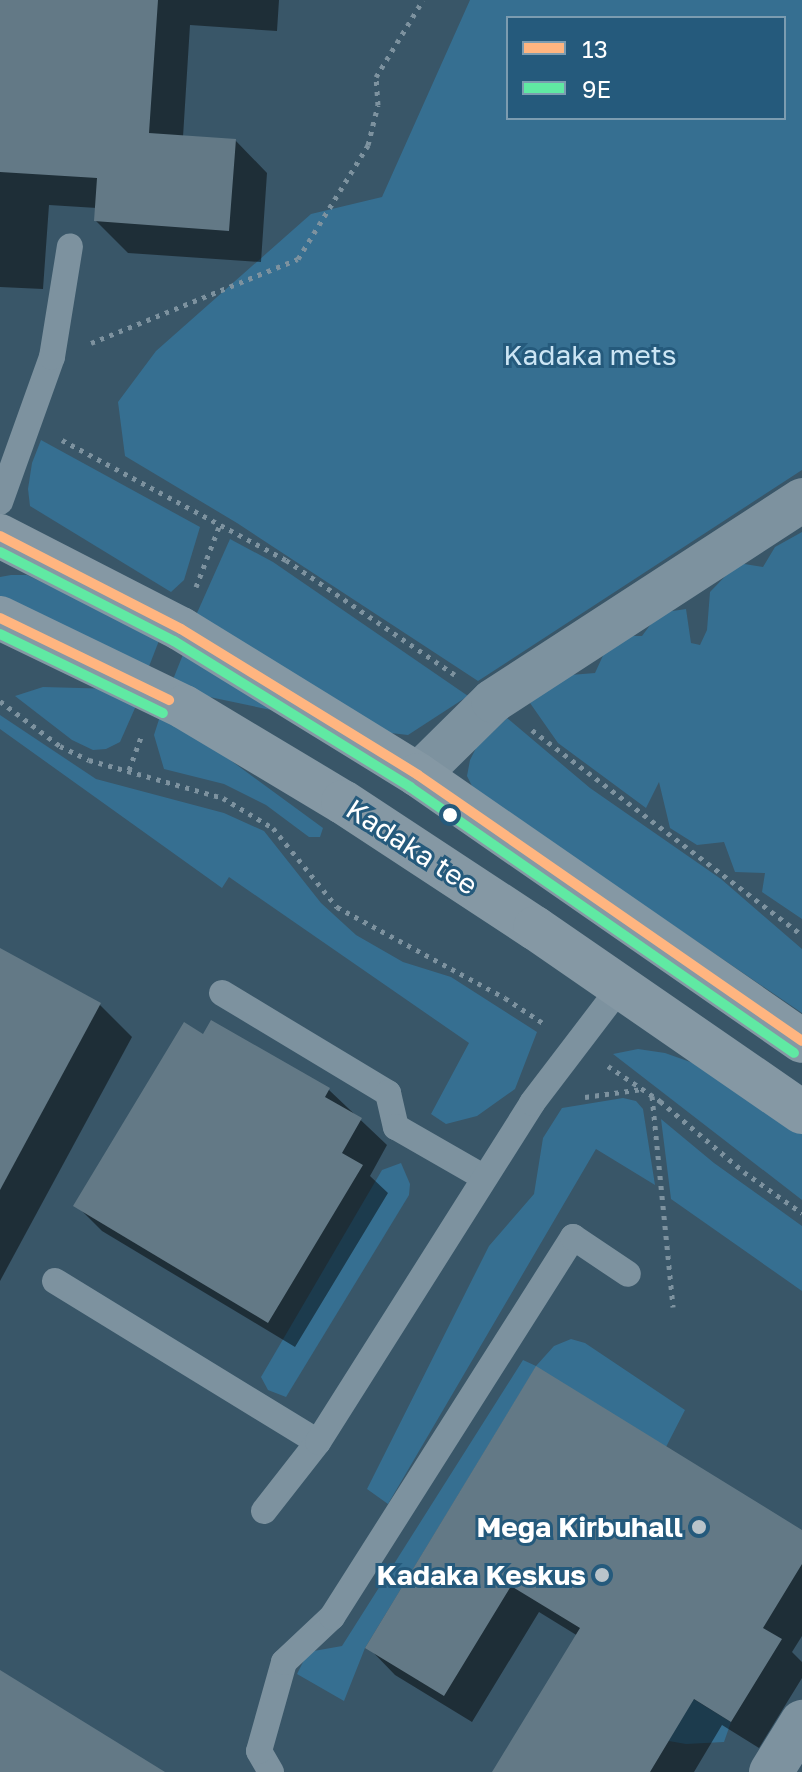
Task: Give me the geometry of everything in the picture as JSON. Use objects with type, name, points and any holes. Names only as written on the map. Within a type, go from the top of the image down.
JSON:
[{"type":"main road","points":[[0,536],[181,629],[418,775],[802,1041]]},
{"type":"main road","name":"Kadaka tee","points":[[0,618],[184,707],[343,802],[621,986],[802,1112]]},
{"type":"main road","points":[[343,802],[400,792],[418,775]]},
{"type":"main road","points":[[621,986],[645,973],[673,969],[701,970]]},
{"type":"street","points":[[418,775],[493,701],[802,500]]},
{"type":"street","points":[[771,1772],[802,1722]]},
{"type":"lane","points":[[0,502],[52,357],[70,246]]},
{"type":"lane","points":[[264,1511],[318,1442],[483,1177],[575,1044],[621,986]]},
{"type":"lane","points":[[222,993],[388,1093],[396,1127],[483,1177]]},
{"type":"lane","points":[[271,1772],[259,1751],[284,1662],[332,1617],[573,1237],[628,1274]]},
{"type":"lane","points":[[55,1281],[318,1442]]},
{"type":"path","points":[[52,357],[298,259],[368,145],[378,105],[376,77],[423,0]]},
{"type":"path","points":[[59,439],[286,560],[463,680]]},
{"type":"path","points":[[194,593],[220,524]]},
{"type":"path","points":[[0,701],[60,746],[89,760],[223,798],[235,805],[273,828],[337,907],[539,1020]]},
{"type":"path","points":[[526,725],[802,935]]},
{"type":"path","points":[[600,1061],[651,1095],[744,1172],[802,1213]]},
{"type":"path","points":[[651,1095],[673,1307]]},
{"type":"green space","name":"Kadaka mets","points":[[470,0],[802,0],[802,470],[478,681],[237,523],[125,456],[118,402],[156,351],[311,214],[382,197]]},
{"type":"green space","points":[[41,440],[200,527],[184,580],[171,592],[30,506],[28,489],[32,463]]},
{"type":"green space","points":[[802,532],[802,919],[762,892],[765,873],[735,872],[724,842],[697,845],[670,828],[659,782],[646,808],[558,743],[530,703],[558,676],[595,673],[612,636],[642,636],[659,613],[686,609],[691,643],[700,645],[707,630],[710,592],[738,563],[763,567],[775,547]]},
{"type":"green space","points":[[230,539],[273,562],[468,696],[408,735],[382,732],[193,622]]},
{"type":"green space","points":[[27,575],[160,638],[148,669],[0,599],[0,577]]},
{"type":"green space","points":[[184,652],[275,702],[271,710],[200,695],[172,682]]},
{"type":"green space","points":[[43,687],[117,689],[139,699],[120,742],[106,749],[93,750],[72,740],[15,696]]},
{"type":"green space","points":[[162,710],[323,828],[320,837],[309,837],[266,805],[224,784],[164,769],[154,735]]},
{"type":"green space","points":[[0,715],[96,779],[224,813],[264,831],[321,903],[356,935],[403,962],[451,977],[537,1032],[515,1089],[477,1116],[446,1124],[431,1114],[469,1043],[229,877],[222,888],[0,729]]},
{"type":"green space","points":[[507,718],[590,788],[721,879],[802,949],[802,1013],[474,790],[467,776],[470,760],[476,748]]},
{"type":"green space","points":[[638,1049],[665,1053],[696,1064],[802,1126],[802,1200],[613,1054]]},
{"type":"green space","points":[[623,1098],[636,1101],[643,1109],[655,1185],[596,1149],[388,1504],[367,1489],[489,1246],[534,1194],[543,1138],[562,1108]]},
{"type":"green space","points":[[661,1119],[714,1163],[802,1226],[802,1291],[671,1199]]},
{"type":"green space","points":[[401,1163],[410,1184],[409,1195],[286,1397],[268,1390],[261,1377],[382,1170]]},
{"type":"green space","points":[[571,1339],[585,1343],[685,1410],[666,1447],[536,1367],[365,1648],[344,1701],[297,1674],[308,1652],[342,1646],[523,1360],[536,1366],[554,1346]]},
{"type":"green space","points":[[677,1689],[731,1722],[724,1742],[686,1744],[669,1741],[651,1730]]},
{"type":"building","points":[[0,0],[158,0],[149,133],[236,139],[229,231],[94,221],[97,178],[0,172]]},
{"type":"building","points":[[0,948],[101,1003],[0,1190]]},
{"type":"building","points":[[211,1020],[330,1088],[325,1097],[362,1118],[342,1153],[363,1165],[268,1323],[73,1206],[184,1022],[203,1034]]},
{"type":"building","name":"Kadaka Keskus","points":[[536,1366],[802,1530],[802,1564],[763,1628],[782,1639],[731,1722],[694,1699],[650,1772],[492,1772],[580,1628],[511,1586],[444,1696],[365,1648]]},
{"type":"building","points":[[0,1670],[165,1772],[0,1772]]},
{"type":"transit line","name":"13","points":[[0,536],[181,629],[418,775],[802,1041]]},
{"type":"transit line","name":"9E","points":[[0,552],[174,641],[410,787],[794,1053]]},
{"type":"transit line","name":"13","points":[[0,618],[169,700]]},
{"type":"transit line","name":"9E","points":[[0,634],[163,713]]},
{"type":"place","name":"Mega Kirbuhall","points":[[699,1527]]},
{"type":"place","name":"Kadaka Keskus","points":[[602,1575]]}]
